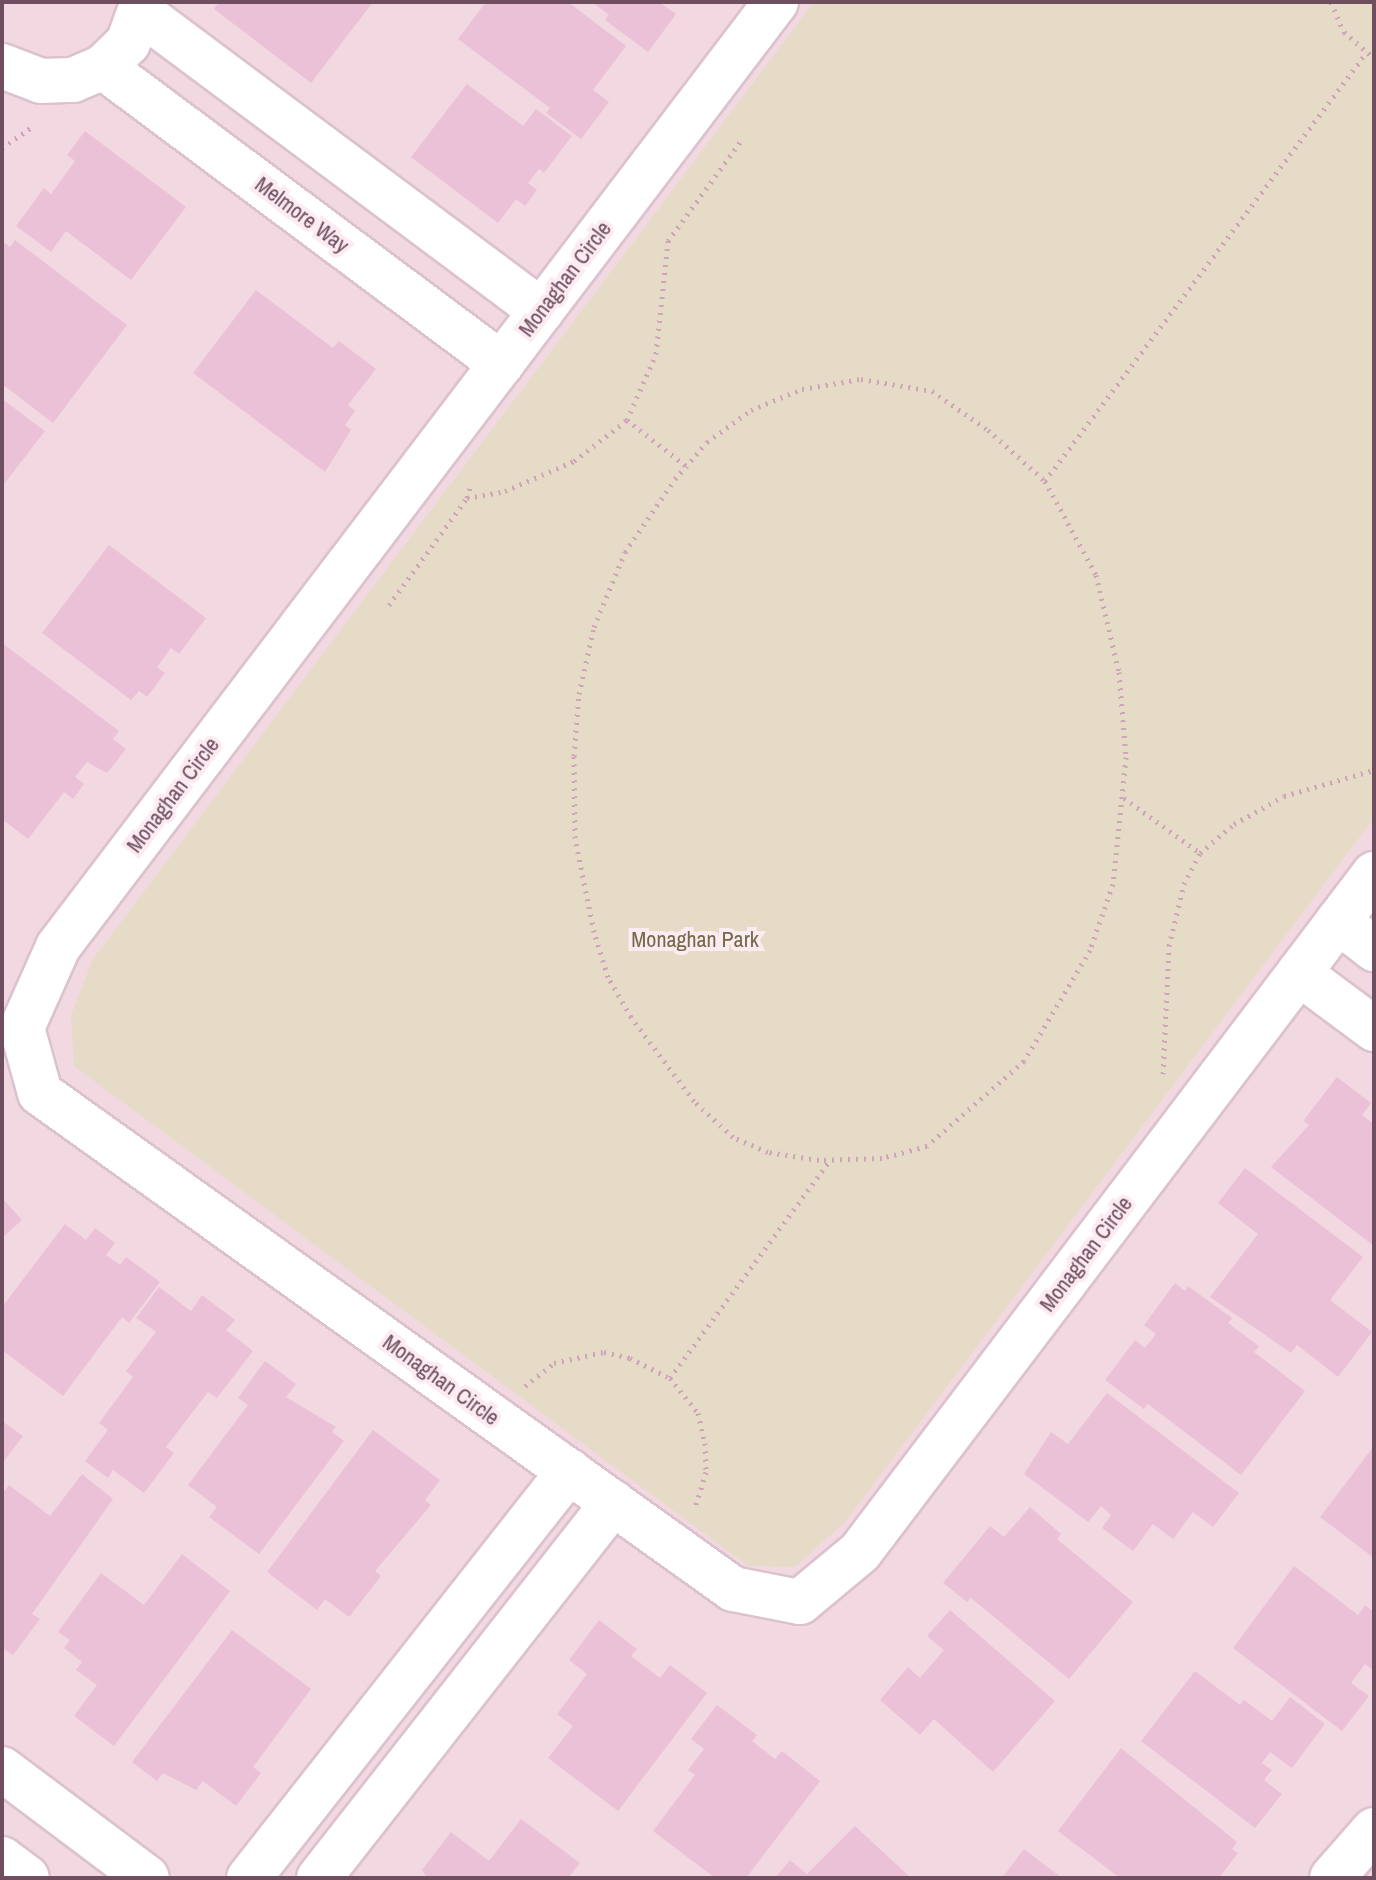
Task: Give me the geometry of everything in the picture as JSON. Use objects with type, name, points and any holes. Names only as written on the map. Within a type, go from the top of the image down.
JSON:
[{"type":"street","name":"Monaghan Circle","points":[[776,2],[58,947],[22,1028],[40,1093],[733,1589],[800,1602],[860,1552],[1374,874]]},
{"type":"street","points":[[2,66],[41,81],[73,80],[103,67],[128,43],[143,8],[541,311]]},
{"type":"street","name":"Melmore Way","points":[[103,67],[501,364]]},
{"type":"street","points":[[1338,921],[1374,949]]},
{"type":"street","points":[[1299,973],[1374,1029]]},
{"type":"street","points":[[249,1878],[569,1471]]},
{"type":"street","points":[[319,1878],[613,1503]]},
{"type":"street","points":[[2,1769],[147,1878]]},
{"type":"street","points":[[1332,1878],[1374,1830]]},
{"type":"street","points":[[2,1859],[27,1878]]},
{"type":"path","points":[[1331,2],[1344,32],[1374,58]]},
{"type":"path","points":[[1045,481],[1367,52]]},
{"type":"path","points":[[389,605],[467,498],[505,491],[574,461],[627,420],[656,354],[668,241],[741,141]]},
{"type":"path","points":[[861,379],[932,391],[988,430],[1045,481],[1096,575],[1110,625],[1125,711],[1123,798],[1113,884],[1090,950],[1024,1061],[927,1146],[882,1158],[831,1159],[792,1158],[745,1144],[703,1110],[661,1060],[608,977],[585,891],[572,792],[585,658],[625,552],[686,466],[751,410],[802,389],[861,379]]},
{"type":"path","points":[[627,420],[686,466]]},
{"type":"path","points":[[1154,1089],[1163,1077],[1166,974],[1175,913],[1200,853],[1234,824],[1272,802],[1317,783],[1374,770]]},
{"type":"path","points":[[1123,798],[1200,853]]},
{"type":"path","points":[[670,1378],[831,1159]]},
{"type":"path","points":[[513,1398],[544,1370],[581,1354],[630,1358],[670,1378],[698,1413],[705,1443],[706,1472],[688,1518]]},
{"type":"shaded area","points":[[2,2],[1374,2],[1374,1878],[2,1878]]},
{"type":"green space","name":"Monaghan Park","points":[[814,2],[1374,2],[1374,818],[845,1522],[795,1567],[748,1566],[74,1066],[71,1015],[93,959]]},
{"type":"building","points":[[219,2],[373,2],[311,83],[214,9]]},
{"type":"building","points":[[486,2],[568,2],[626,46],[593,90],[609,102],[581,139],[546,113],[550,108],[458,39]]},
{"type":"building","points":[[592,2],[659,2],[676,14],[648,52],[605,20],[609,15]]},
{"type":"building","points":[[467,84],[523,126],[536,109],[572,136],[544,173],[539,169],[528,183],[537,190],[525,206],[516,199],[498,223],[411,157]]},
{"type":"building","points":[[85,131],[186,207],[131,280],[66,231],[51,252],[16,226],[44,188],[51,194],[75,161],[67,155]]},
{"type":"building","points":[[15,240],[127,325],[53,423],[2,384],[2,241],[10,247]]},
{"type":"building","points":[[256,290],[333,348],[339,341],[376,369],[348,405],[355,411],[345,425],[351,430],[325,472],[193,373]]},
{"type":"building","points":[[2,399],[45,431],[4,484],[2,482]]},
{"type":"building","points":[[109,545],[206,618],[179,654],[171,648],[157,667],[165,673],[147,697],[139,691],[131,700],[42,633]]},
{"type":"building","points":[[2,643],[119,731],[113,739],[126,749],[107,773],[87,762],[75,777],[84,784],[73,799],[64,792],[28,839],[2,819]]},
{"type":"building","points":[[1337,1077],[1371,1103],[1362,1115],[1374,1124],[1374,1246],[1271,1167],[1309,1125],[1303,1121]]},
{"type":"building","points":[[1245,1168],[1363,1257],[1330,1300],[1372,1332],[1338,1377],[1297,1345],[1291,1353],[1210,1297],[1258,1234],[1218,1203]]},
{"type":"building","points":[[2,1198],[22,1220],[2,1238]]},
{"type":"building","points":[[65,1224],[86,1240],[95,1228],[115,1243],[106,1255],[120,1265],[126,1257],[160,1282],[129,1323],[122,1317],[63,1396],[2,1350],[2,1307]]},
{"type":"building","points":[[1175,1283],[1185,1291],[1188,1286],[1232,1318],[1228,1323],[1259,1346],[1254,1352],[1305,1391],[1241,1475],[1148,1404],[1144,1409],[1105,1380],[1135,1340],[1145,1348],[1156,1334],[1144,1325]]},
{"type":"building","points":[[159,1287],[191,1311],[202,1295],[235,1320],[226,1330],[253,1351],[217,1398],[208,1392],[166,1447],[174,1453],[144,1493],[113,1470],[108,1478],[85,1461],[108,1430],[99,1423],[133,1377],[126,1371],[156,1332],[136,1318]]},
{"type":"building","points":[[265,1361],[296,1384],[286,1397],[336,1427],[332,1432],[344,1441],[259,1554],[209,1517],[217,1507],[188,1485],[248,1405],[238,1398]]},
{"type":"building","points":[[1107,1393],[1239,1493],[1213,1527],[1193,1512],[1173,1539],[1153,1524],[1133,1551],[1102,1528],[1111,1515],[1101,1506],[1088,1522],[1024,1474],[1051,1432],[1068,1444]]},
{"type":"building","points":[[2,1421],[23,1436],[2,1464]]},
{"type":"building","points":[[373,1430],[440,1480],[425,1500],[431,1505],[375,1571],[381,1576],[349,1617],[325,1599],[317,1610],[267,1572]]},
{"type":"building","points":[[1374,1446],[1374,1558],[1320,1517]]},
{"type":"building","points":[[82,1474],[113,1499],[32,1614],[40,1619],[13,1655],[2,1648],[2,1494],[9,1485],[50,1516]]},
{"type":"building","points":[[1030,1507],[1061,1534],[1057,1539],[1133,1602],[1069,1679],[971,1598],[967,1602],[943,1583],[990,1526],[1004,1537]]},
{"type":"building","points":[[182,1554],[230,1591],[114,1746],[74,1716],[97,1685],[76,1670],[82,1662],[64,1648],[70,1640],[58,1632],[101,1573],[144,1605]]},
{"type":"building","points":[[1294,1566],[1358,1615],[1365,1605],[1374,1612],[1374,1671],[1365,1664],[1351,1683],[1369,1696],[1342,1731],[1233,1648]]},
{"type":"building","points":[[950,1610],[1055,1701],[993,1772],[934,1719],[920,1735],[880,1700],[908,1667],[920,1678],[944,1650],[927,1636]]},
{"type":"building","points":[[599,1620],[637,1649],[631,1656],[660,1678],[670,1665],[707,1693],[618,1811],[548,1758],[573,1726],[557,1714],[587,1674],[569,1660]]},
{"type":"building","points":[[232,1630],[311,1689],[253,1767],[261,1773],[236,1806],[203,1781],[196,1790],[163,1773],[157,1781],[132,1762]]},
{"type":"building","points":[[1195,1671],[1240,1705],[1244,1700],[1272,1721],[1290,1697],[1325,1724],[1292,1768],[1270,1752],[1262,1763],[1272,1770],[1264,1780],[1282,1794],[1255,1828],[1141,1741]]},
{"type":"building","points":[[717,1705],[757,1735],[752,1741],[775,1759],[782,1751],[820,1781],[746,1878],[715,1878],[653,1831],[695,1775],[688,1770],[704,1749],[691,1739]]},
{"type":"building","points":[[1121,1748],[1237,1842],[1232,1849],[1238,1853],[1219,1878],[1120,1878],[1058,1831]]},
{"type":"building","points":[[521,1819],[580,1863],[568,1878],[427,1878],[422,1870],[451,1832],[489,1861]]},
{"type":"building","points":[[855,1826],[911,1878],[775,1878],[790,1860],[807,1874]]},
{"type":"building","points":[[1024,1849],[1062,1878],[1002,1878]]}]
